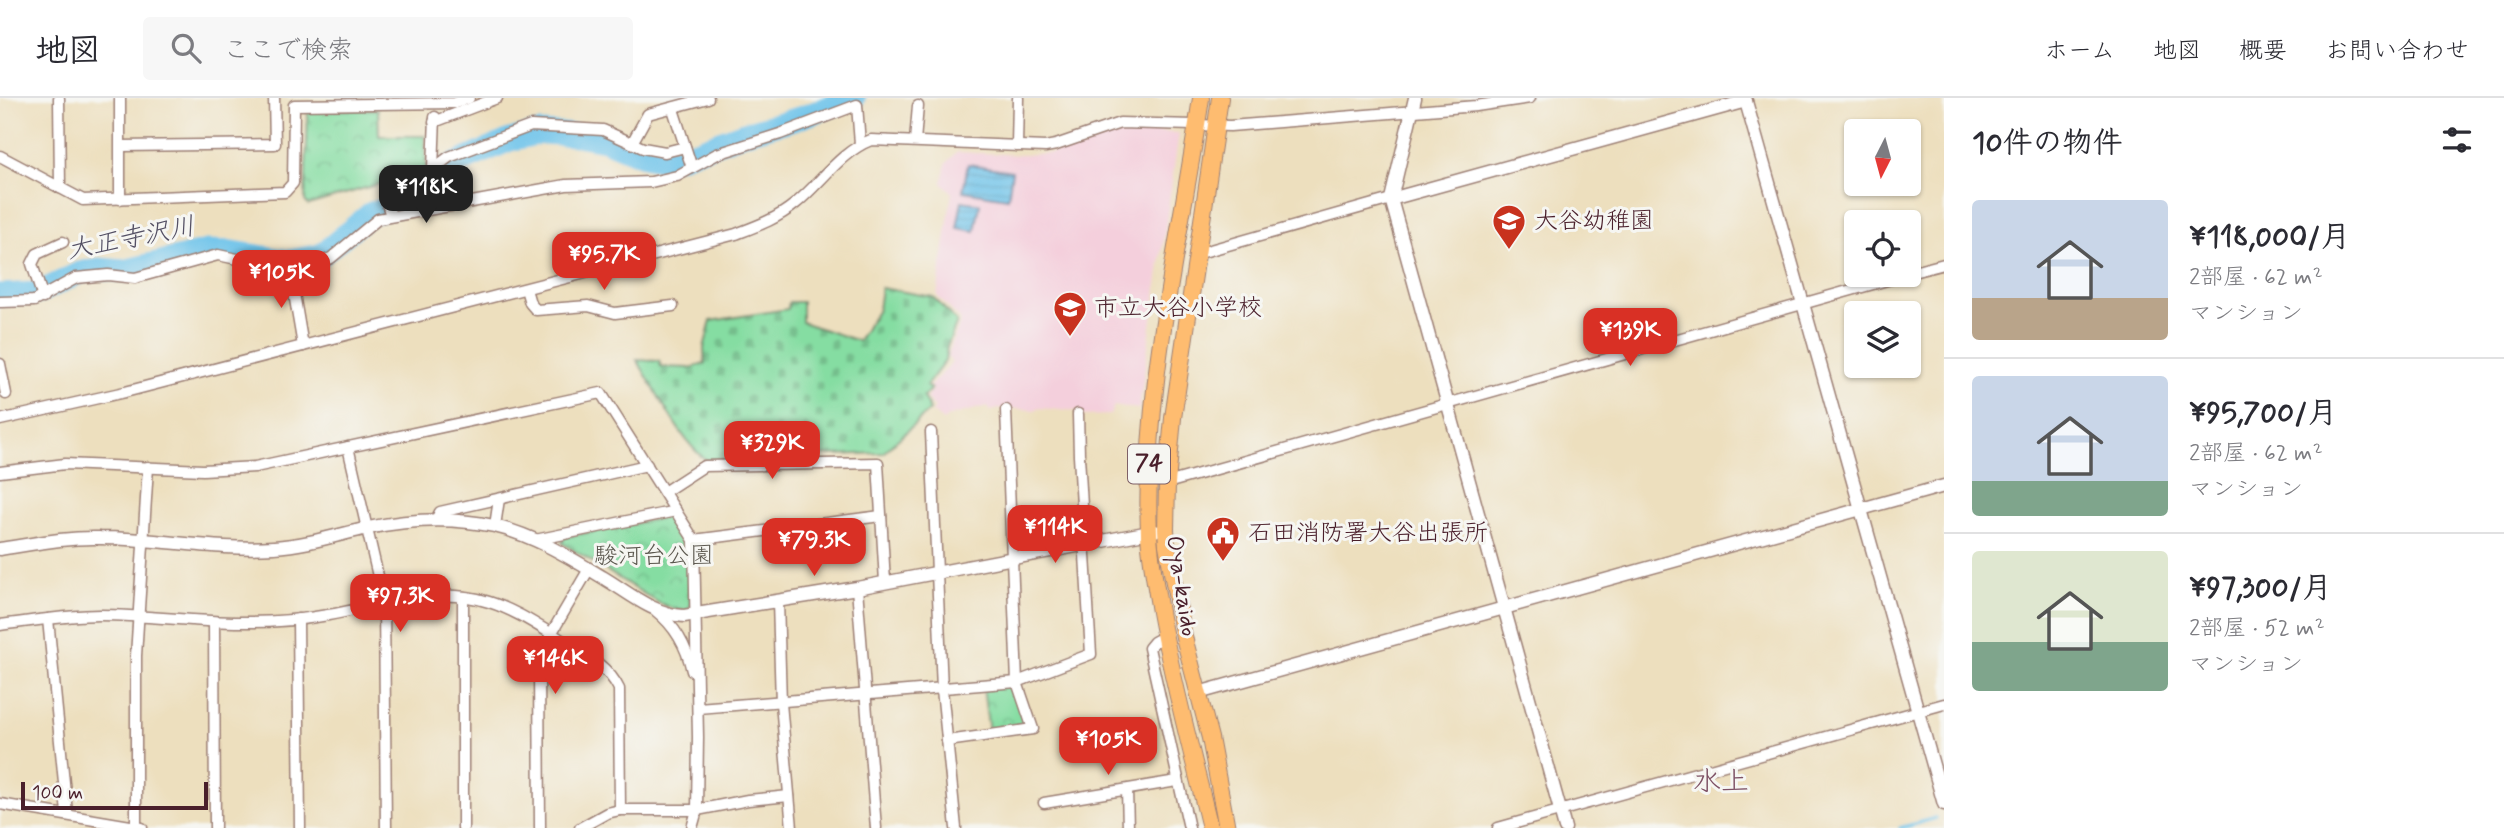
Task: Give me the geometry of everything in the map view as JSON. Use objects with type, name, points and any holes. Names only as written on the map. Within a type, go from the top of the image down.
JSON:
[{"type":"main road","name":"Oya-kaido","points":[[1201,98],[1152,412],[1148,489],[1149,532],[1164,636],[1210,828]]},
{"type":"main road","name":"Oya-kaido","points":[[1220,98],[1173,418],[1166,529],[1184,637],[1210,738],[1227,828]]},
{"type":"street","points":[[60,98],[61,188]]},
{"type":"street","points":[[120,98],[120,200]]},
{"type":"street","points":[[121,146],[275,144],[274,98]]},
{"type":"street","points":[[2,159],[83,200],[285,192],[293,183],[294,105],[437,104],[455,103],[468,98]]},
{"type":"street","points":[[434,122],[497,98]]},
{"type":"street","points":[[632,143],[648,114],[708,98]]},
{"type":"street","points":[[396,208],[566,185],[651,182],[677,176],[717,153],[780,134],[870,98]]},
{"type":"street","points":[[1017,146],[1018,98]]},
{"type":"street","points":[[0,420],[113,395],[736,234],[773,220],[796,204],[860,144],[871,140],[1056,145],[1121,123],[1216,127],[1412,102],[1530,98]]},
{"type":"street","points":[[1196,254],[1749,99],[1944,804]]},
{"type":"street","points":[[1412,102],[1391,200],[1565,828]]},
{"type":"street","points":[[433,169],[437,104]]},
{"type":"street","points":[[857,105],[860,144]]},
{"type":"street","points":[[915,141],[918,106]]},
{"type":"street","points":[[673,109],[692,166]]},
{"type":"street","points":[[0,302],[34,301],[42,294],[76,278],[108,275],[135,278],[218,255],[290,270],[311,266],[331,258],[378,219],[396,208],[411,190],[449,157],[531,126],[603,130],[643,148],[665,152],[686,148]]},
{"type":"street","points":[[42,294],[32,264],[37,254],[63,242]]},
{"type":"street","points":[[1921,270],[1944,264]]},
{"type":"street","points":[[290,270],[303,346]]},
{"type":"street","points":[[1167,483],[1861,287]]},
{"type":"street","points":[[526,289],[530,303],[536,310],[588,306],[615,313],[673,306]]},
{"type":"street","points":[[0,364],[6,394]]},
{"type":"street","points":[[0,472],[65,464],[242,469],[601,393],[694,540],[698,810],[692,828]]},
{"type":"street","points":[[947,741],[1033,729],[1017,682],[1006,410]]},
{"type":"street","points":[[698,708],[1017,682],[1091,654],[1078,414]]},
{"type":"street","points":[[930,432],[942,689],[956,828]]},
{"type":"street","points":[[348,447],[384,602],[386,828]]},
{"type":"street","points":[[664,492],[704,466],[878,463],[885,582]]},
{"type":"street","points":[[436,520],[440,512],[647,465]]},
{"type":"street","points":[[0,790],[1,804],[139,827],[137,617],[149,467]]},
{"type":"street","points":[[1198,693],[1944,486]]},
{"type":"street","points":[[495,526],[499,499]]},
{"type":"street","points":[[535,540],[676,511]]},
{"type":"street","points":[[694,540],[881,516]]},
{"type":"street","points":[[0,549],[81,538],[220,548],[279,547],[414,520],[436,520],[495,526],[535,540],[657,610],[674,615],[695,615],[1166,529]]},
{"type":"street","points":[[540,828],[539,665],[551,634],[589,569]]},
{"type":"street","points":[[857,587],[876,828]]},
{"type":"street","points":[[0,625],[100,615],[214,622],[298,619],[425,597],[463,597],[489,602],[513,611],[602,666],[613,676],[619,689],[620,810]]},
{"type":"street","points":[[463,597],[463,828]]},
{"type":"street","points":[[778,601],[781,702],[792,828]]},
{"type":"street","points":[[647,604],[668,622],[685,650],[693,674],[698,708]]},
{"type":"street","points":[[48,619],[67,813]]},
{"type":"street","points":[[298,619],[300,828]]},
{"type":"street","points":[[214,622],[215,828]]},
{"type":"street","points":[[1164,636],[1149,648],[1189,828]]},
{"type":"street","points":[[1497,828],[1944,704]]},
{"type":"street","points":[[1044,803],[1177,781]]},
{"type":"street","points":[[1127,790],[1129,828]]},
{"type":"street","points":[[580,828],[607,813],[620,810],[698,810],[748,800],[789,796]]},
{"type":"shaded area","points":[[1126,132],[1179,133],[1139,409],[1114,406],[1110,415],[1081,416],[1079,411],[1038,408],[990,411],[988,406],[949,416],[943,421],[932,412],[935,408],[926,398],[933,390],[930,386],[952,362],[947,357],[961,320],[937,296],[952,192],[942,183],[946,164],[956,152],[1023,155],[1053,153]]},
{"type":"green space","points":[[378,109],[379,136],[425,136],[426,170],[308,205],[305,201],[308,111]]},
{"type":"green space","points":[[881,288],[933,297],[957,322],[947,347],[945,361],[926,386],[931,389],[923,397],[930,410],[883,453],[707,460],[688,442],[637,360],[659,361],[661,367],[690,368],[705,364],[704,348],[711,321],[788,309],[789,302],[802,302],[802,322],[858,341],[878,310]]},
{"type":"green space","name":"駿河台公園","points":[[672,516],[690,541],[691,605],[687,610],[676,610],[659,603],[562,543],[565,537]]},
{"type":"green space","points":[[1011,685],[1016,688],[1027,724],[1024,729],[989,732],[983,688]]},
{"type":"water","points":[[968,164],[1012,171],[1008,198],[963,191]]},
{"type":"water","points":[[962,201],[980,204],[975,231],[957,228]]},
{"type":"waterway","name":"大正寺沢川","points":[[0,295],[38,293],[79,273],[99,269],[124,271],[207,251],[233,252],[290,261],[321,255],[371,213],[407,203],[440,171],[510,140],[540,133],[604,140],[640,155],[658,159],[680,157],[744,133],[802,117],[854,98]]},
{"type":"waterway","points":[[1900,828],[1936,818]]},
{"type":"place","name":"大谷幼稚園","points":[[1509,251]]},
{"type":"place","name":"市立大谷小学校","points":[[1070,338]]},
{"type":"place","name":"石田消防署大谷出張所","points":[[1223,563]]},
{"type":"district","name":"水上","points":[[1721,782]]}]
